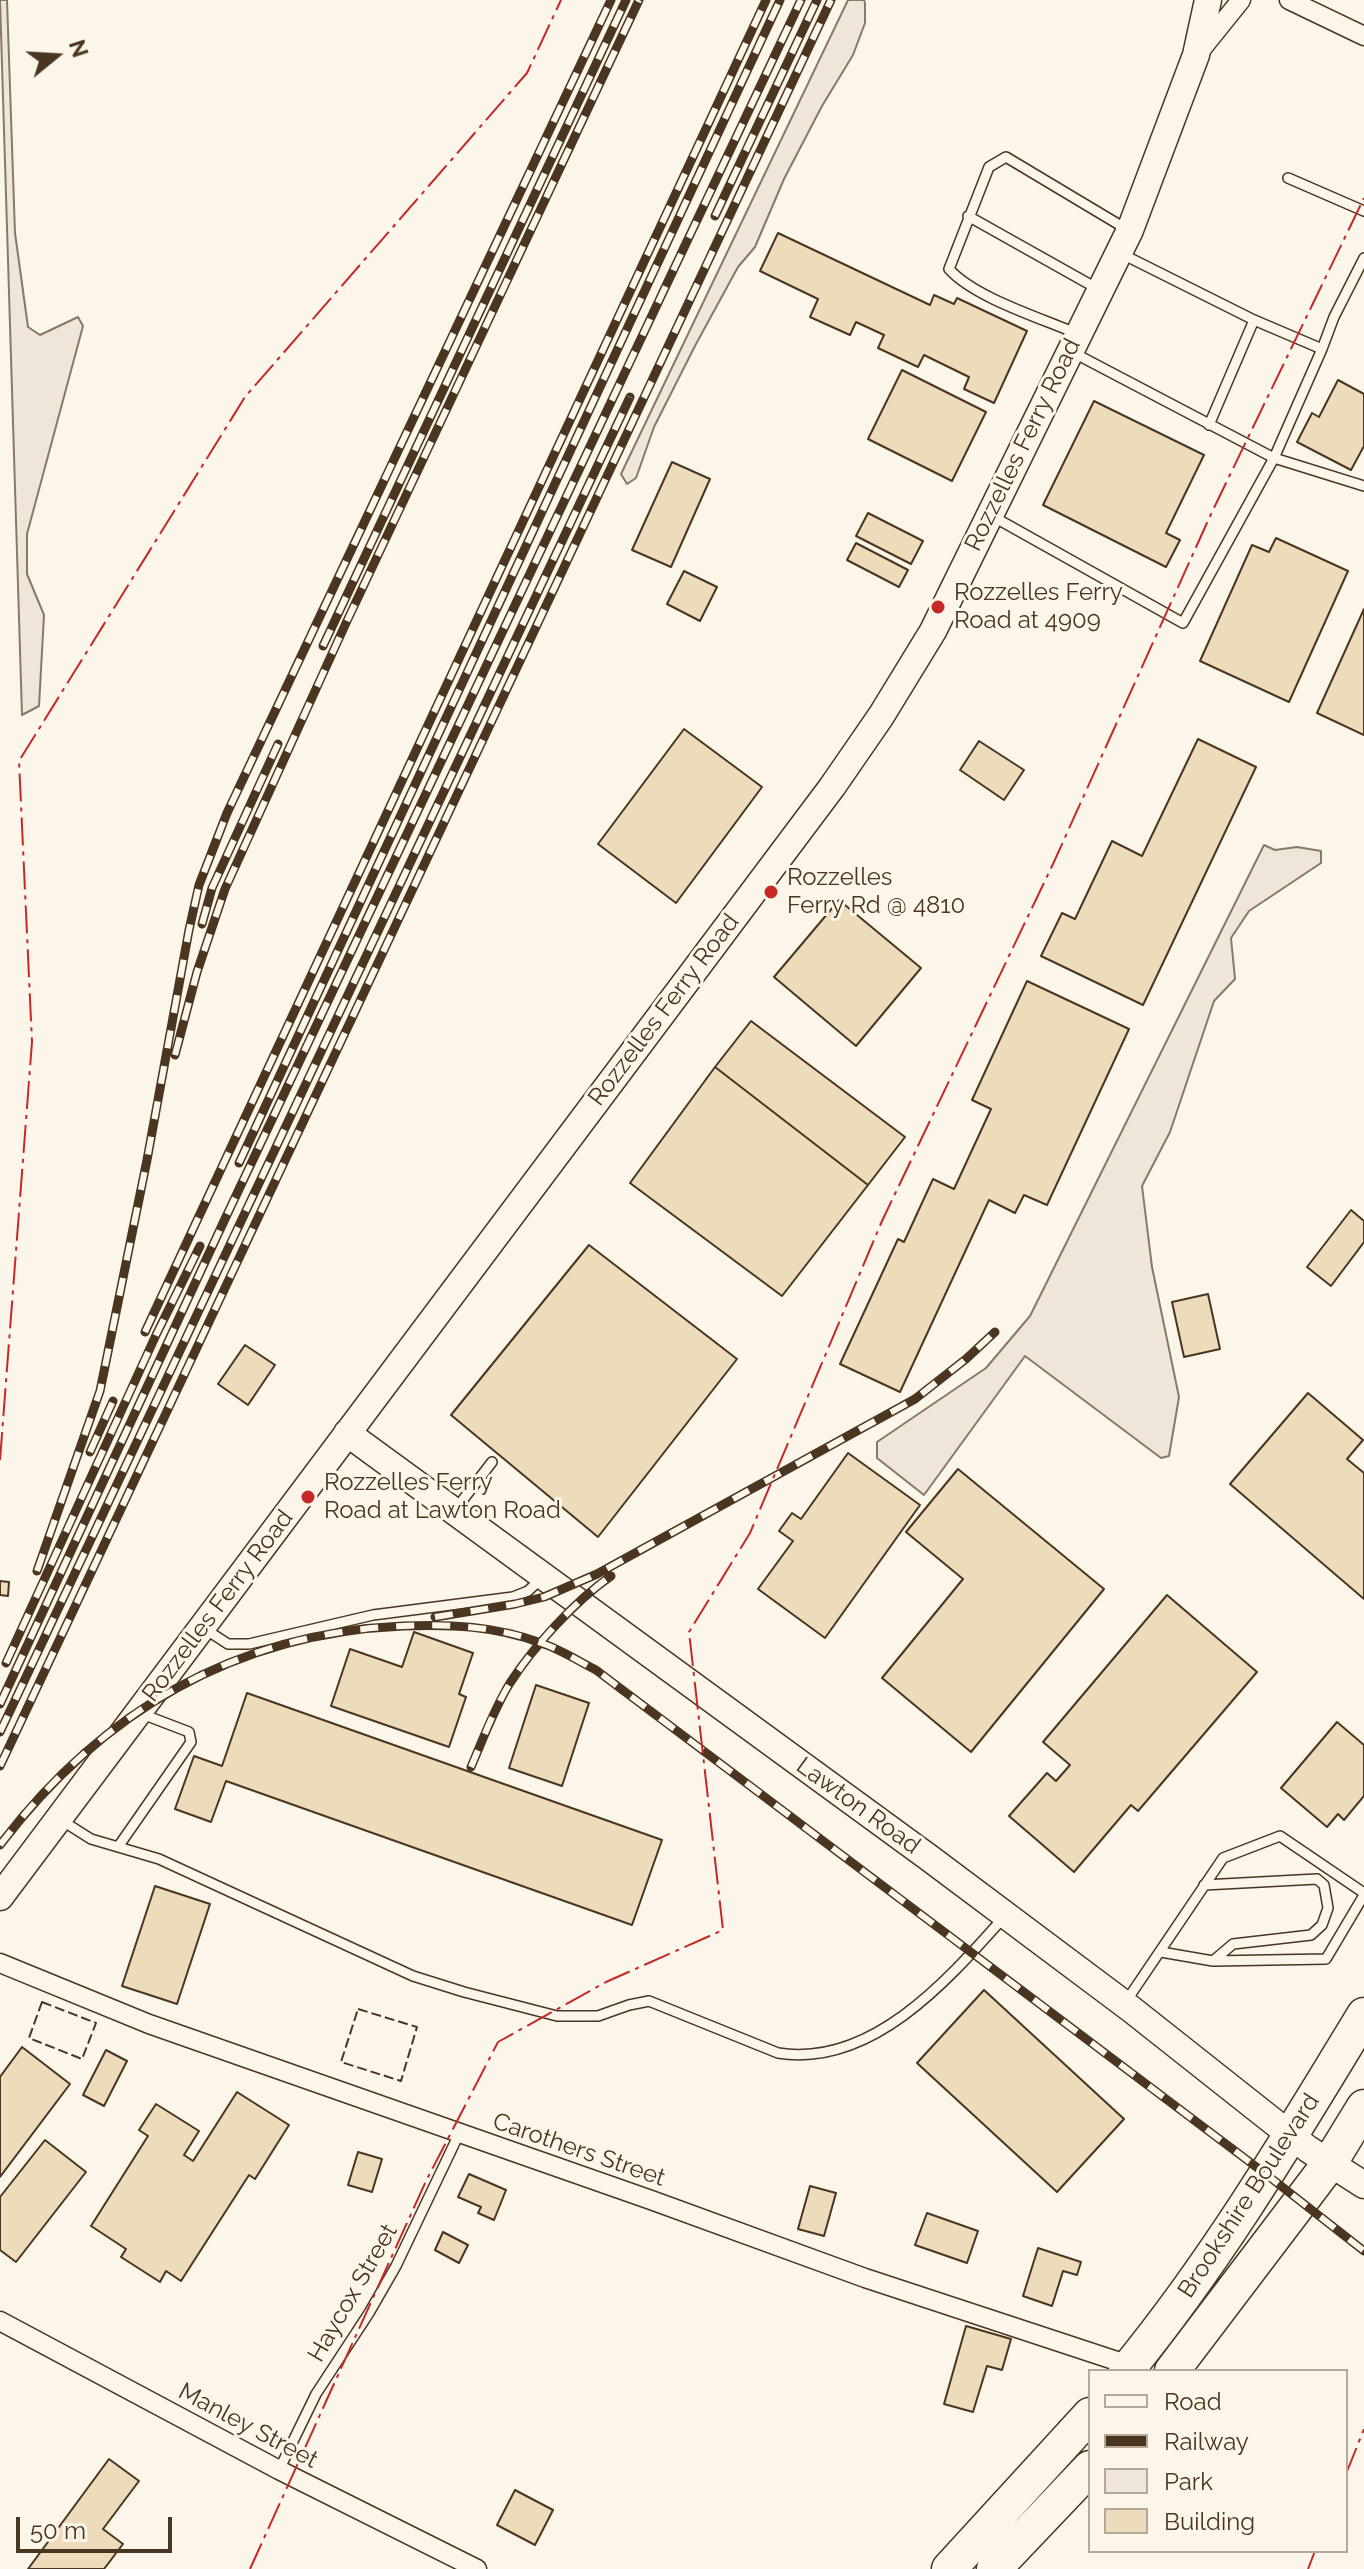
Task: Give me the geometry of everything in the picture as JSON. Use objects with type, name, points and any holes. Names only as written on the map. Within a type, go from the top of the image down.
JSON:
[{"type":"highway","name":"Brookshire Boulevard","points":[[1135,2369],[1292,2136],[1364,2015]]},
{"type":"highway","name":"Brookshire Boulevard","points":[[1174,2369],[1329,2164],[1364,2107]]},
{"type":"highway","points":[[949,2569],[1088,2417]]},
{"type":"highway","points":[[994,2569],[1088,2470]]},
{"type":"street","name":"Rozzelles Ferry Road","points":[[0,1897],[832,787],[881,716],[933,631],[1124,242],[1196,55],[1208,0]]},
{"type":"street","points":[[1196,55],[1241,0]]},
{"type":"street","points":[[1289,0],[1364,36]]},
{"type":"street","name":"Lawton Road","points":[[347,1433],[1006,1916],[1329,2164],[1364,2185]]},
{"type":"street","name":"Carothers Street","points":[[0,1963],[149,2024],[637,2194],[865,2278],[1135,2369]]},
{"type":"street","name":"Manley Street","points":[[0,2321],[279,2470],[477,2569]]},
{"type":"lane","points":[[1322,349],[1254,320],[1124,242],[1006,157],[989,167],[949,269],[957,279],[1074,342],[1209,425],[1274,458],[1364,486]]},
{"type":"lane","points":[[1288,178],[1364,211]]},
{"type":"lane","points":[[968,216],[1100,290]]},
{"type":"lane","points":[[989,514],[1183,623],[1274,458],[1334,317],[1364,258]]},
{"type":"lane","points":[[1209,425],[1254,320]]},
{"type":"lane","points":[[455,1510],[492,1462]]},
{"type":"lane","points":[[202,1627],[228,1644],[249,1644],[373,1615],[513,1597],[528,1591],[544,1576]]},
{"type":"lane","points":[[118,1847],[191,1742],[189,1732],[138,1712]]},
{"type":"lane","points":[[59,1818],[91,1839],[159,1859],[413,1976],[557,2016],[598,2016],[649,2001],[778,2053],[796,2056],[864,2039],[914,2008],[972,1954],[1006,1916]]},
{"type":"lane","points":[[1124,2004],[1223,1858],[1280,1836],[1364,1894],[1326,1959],[1213,1961],[1161,1952]]},
{"type":"lane","points":[[1204,1885],[1317,1879],[1324,1885],[1328,1908],[1322,1925],[1311,1935],[1233,1944],[1213,1961]]},
{"type":"lane","name":"Haycox Street","points":[[279,2470],[316,2394],[396,2266],[459,2134]]},
{"type":"green space","points":[[0,0],[7,0],[15,233],[28,327],[40,335],[78,317],[83,326],[27,534],[27,574],[44,615],[39,706],[22,715]]},
{"type":"green space","points":[[848,0],[864,0],[865,3],[865,23],[853,55],[784,179],[755,247],[738,267],[696,344],[654,427],[636,478],[627,484],[621,474]]},
{"type":"green space","points":[[1264,845],[1275,850],[1297,847],[1321,851],[1321,863],[1249,911],[1231,938],[1235,979],[1214,1001],[1170,1132],[1142,1186],[1152,1267],[1179,1397],[1169,1456],[1161,1458],[1025,1356],[924,1495],[877,1458],[877,1442],[986,1368],[1030,1316]]},
{"type":"building","points":[[778,233],[930,305],[934,295],[954,304],[957,298],[1027,331],[994,403],[964,389],[969,377],[924,355],[918,367],[878,348],[884,335],[856,322],[850,335],[810,317],[818,299],[760,271]]},
{"type":"building","points":[[902,370],[986,412],[952,481],[868,439]]},
{"type":"building","points":[[1338,380],[1364,394],[1364,446],[1351,470],[1297,442],[1312,413],[1319,417]]},
{"type":"building","points":[[1094,401],[1204,455],[1166,533],[1180,540],[1166,567],[1043,505]]},
{"type":"building","points":[[672,462],[710,479],[671,567],[632,550]]},
{"type":"building","points":[[868,513],[923,541],[911,564],[856,536]]},
{"type":"building","points":[[1276,538],[1348,571],[1289,702],[1200,661],[1252,545],[1269,552]]},
{"type":"building","points":[[856,543],[908,570],[899,587],[847,560]]},
{"type":"building","points":[[684,571],[717,587],[700,621],[667,604]]},
{"type":"building","points":[[1364,609],[1364,735],[1317,713]]},
{"type":"building","points":[[684,729],[762,787],[676,903],[598,844]]},
{"type":"building","points":[[1198,739],[1256,767],[1143,1005],[1041,956],[1062,913],[1075,919],[1112,841],[1142,856]]},
{"type":"building","points":[[979,741],[1024,770],[1004,800],[960,770]]},
{"type":"building","points":[[839,900],[921,968],[856,1046],[774,977]]},
{"type":"building","points":[[1027,981],[1129,1029],[1047,1205],[1024,1195],[1015,1213],[989,1200],[900,1392],[840,1364],[898,1239],[904,1242],[933,1179],[954,1189],[991,1109],[972,1100]]},
{"type":"building","points":[[751,1021],[905,1137],[868,1185],[715,1067]]},
{"type":"building","points":[[715,1067],[868,1185],[782,1296],[630,1183]]},
{"type":"building","points":[[1351,1210],[1364,1221],[1364,1242],[1331,1286],[1307,1267]]},
{"type":"building","points":[[589,1245],[737,1359],[598,1537],[451,1415]]},
{"type":"building","points":[[1208,1294],[1220,1349],[1184,1357],[1172,1302]]},
{"type":"building","points":[[245,1345],[275,1365],[248,1405],[218,1384]]},
{"type":"building","points":[[1308,1393],[1363,1440],[1347,1459],[1364,1473],[1364,1599],[1230,1484]]},
{"type":"building","points":[[848,1453],[920,1505],[825,1638],[758,1589],[793,1541],[779,1531],[792,1513],[801,1519]]},
{"type":"building","points":[[958,1469],[1104,1589],[971,1752],[882,1678],[963,1579],[906,1532]]},
{"type":"building","points":[[0,1581],[9,1582],[8,1596],[0,1595]]},
{"type":"building","points":[[1167,1595],[1257,1672],[1138,1811],[1131,1805],[1074,1872],[1009,1816],[1047,1773],[1056,1781],[1070,1765],[1043,1742]]},
{"type":"building","points":[[414,1632],[473,1653],[459,1694],[466,1697],[449,1747],[331,1706],[350,1649],[402,1667]]},
{"type":"building","points":[[536,1685],[589,1703],[562,1786],[509,1768]]},
{"type":"building","points":[[247,1693],[662,1840],[632,1925],[226,1781],[211,1822],[175,1809],[194,1756],[222,1766]]},
{"type":"building","points":[[1337,1722],[1364,1745],[1364,1796],[1344,1820],[1338,1814],[1327,1827],[1281,1788]]},
{"type":"building","points":[[155,1886],[210,1904],[177,2004],[122,1986]]},
{"type":"building","points":[[984,1990],[1124,2119],[1057,2192],[917,2063]]},
{"type":"building","points":[[22,2047],[70,2084],[0,2177],[0,2077]]},
{"type":"building","points":[[106,2050],[127,2061],[104,2106],[83,2095]]},
{"type":"building","points":[[237,2092],[289,2125],[255,2179],[249,2175],[181,2281],[166,2271],[160,2282],[121,2257],[126,2249],[91,2226],[148,2136],[139,2130],[156,2104],[199,2131],[184,2155],[193,2161]]},
{"type":"building","points":[[45,2140],[86,2172],[16,2262],[0,2250],[0,2197]]},
{"type":"building","points":[[358,2152],[382,2159],[372,2192],[348,2185]]},
{"type":"building","points":[[469,2174],[506,2190],[494,2220],[478,2213],[481,2207],[458,2197]]},
{"type":"building","points":[[810,2186],[836,2193],[824,2236],[798,2229]]},
{"type":"building","points":[[927,2213],[978,2231],[967,2263],[915,2245]]},
{"type":"building","points":[[443,2232],[468,2245],[459,2263],[435,2250]]},
{"type":"building","points":[[1038,2248],[1081,2262],[1077,2275],[1063,2271],[1052,2306],[1023,2296]]},
{"type":"building","points":[[966,2326],[1011,2339],[1002,2370],[987,2366],[973,2412],[944,2404]]},
{"type":"building","points":[[109,2459],[139,2481],[103,2529],[123,2544],[104,2569],[28,2569]]},
{"type":"building","points":[[515,2490],[553,2510],[535,2545],[497,2525]]},
{"type":"railway","points":[[37,1571],[100,1391],[199,885],[227,813],[611,0]]},
{"type":"railway","points":[[323,646],[626,0]]},
{"type":"railway","points":[[175,1055],[197,972],[225,889],[346,623],[639,0]]},
{"type":"railway","points":[[145,1332],[766,0]]},
{"type":"railway","points":[[239,1163],[780,0]]},
{"type":"railway","points":[[0,1704],[224,1221],[801,0]]},
{"type":"railway","points":[[715,216],[817,0]]},
{"type":"railway","points":[[0,1766],[831,0]]},
{"type":"railway","points":[[0,1732],[630,397]]},
{"type":"railway","points":[[202,924],[212,888],[278,744]]},
{"type":"railway","points":[[6,1663],[200,1246]]},
{"type":"railway","points":[[435,1617],[544,1597],[597,1574],[915,1399],[995,1332]]},
{"type":"railway","points":[[90,1452],[113,1401]]},
{"type":"railway","points":[[471,1767],[499,1703],[520,1669],[570,1611],[611,1576]]},
{"type":"railway","points":[[0,1845],[39,1798],[82,1756],[128,1719],[176,1688],[228,1663],[283,1644],[342,1632],[403,1626],[473,1627],[524,1637],[555,1648],[596,1670],[1364,2251]]},
{"type":"fence","points":[[42,2002],[96,2023],[82,2059],[29,2038],[42,2002]]},
{"type":"fence","points":[[358,2009],[417,2027],[401,2081],[341,2062],[358,2009]]},
{"type":"power","points":[[0,1460],[32,1042],[19,761],[245,397],[527,73],[561,0]]},
{"type":"power","points":[[250,2569],[426,2181],[498,2042],[606,1982],[723,1930],[689,1632],[750,1533],[882,1221],[1053,864],[1211,514],[1364,198]]},
{"type":"power","points":[[1348,2469],[1364,2429]]},
{"type":"power","points":[[1308,2569],[1314,2553]]},
{"type":"place","name":"Rozzelles Ferry Road at 4909","points":[[938,607]]},
{"type":"place","name":"Rozzelles Ferry Rd @ 4810","points":[[771,892]]},
{"type":"place","name":"Rozzelles Ferry Road at Lawton Road","points":[[308,1497]]}]
